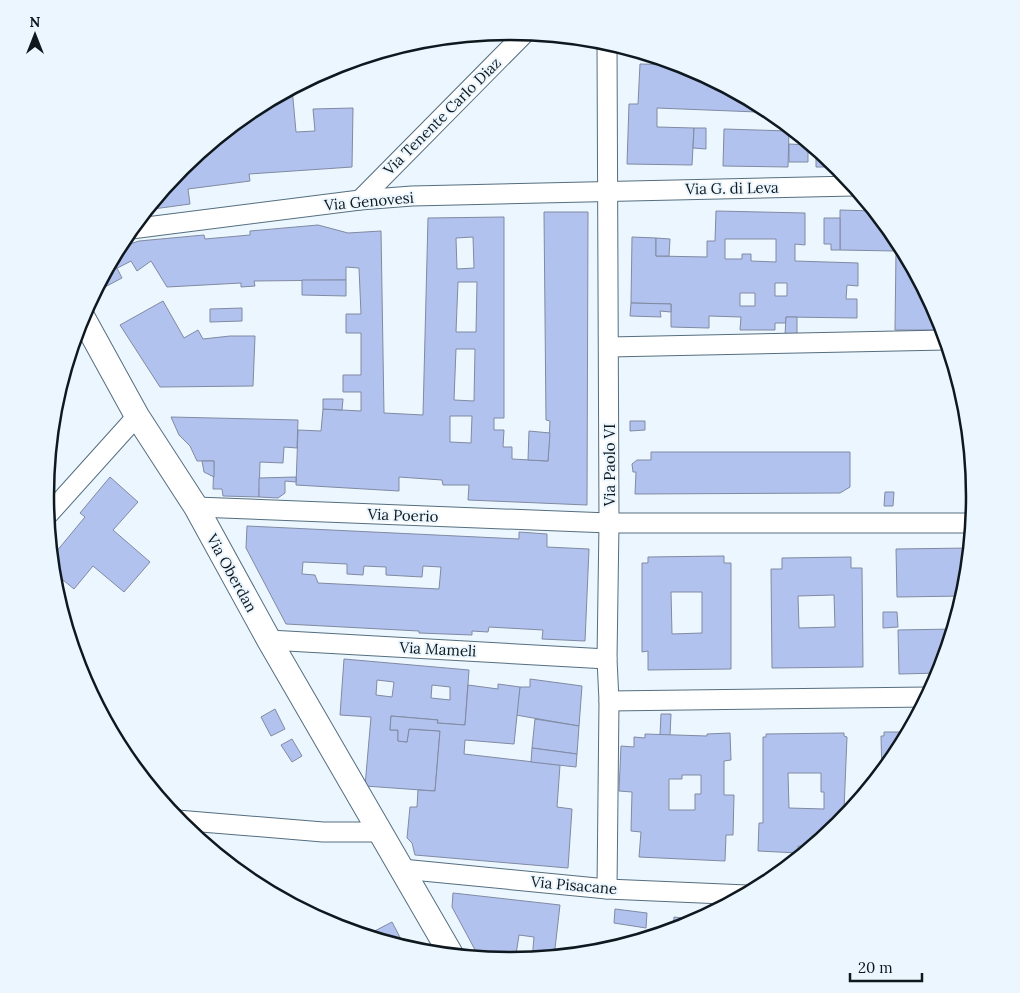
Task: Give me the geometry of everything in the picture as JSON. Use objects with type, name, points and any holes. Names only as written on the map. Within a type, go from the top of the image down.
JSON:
[{"type":"street","name":"Via Tenente Carlo Diaz","points":[[360,200],[518,40]]},
{"type":"street","name":"Via Paolo VI","points":[[607,51],[609,524],[606,659],[609,701],[607,889]]},
{"type":"street","name":"Via G. di Leva","points":[[609,191],[844,186]]},
{"type":"street","name":"Via Genovesi","points":[[141,228],[360,200],[412,196],[609,191]]},
{"type":"street","name":"Via Oberdan","points":[[87,325],[137,416],[196,507],[269,640],[448,949]]},
{"type":"street","points":[[609,346],[938,340]]},
{"type":"street","points":[[54,508],[137,416]]},
{"type":"street","name":"Via Poerio","points":[[196,507],[609,524],[966,524]]},
{"type":"street","name":"Via Mameli","points":[[269,640],[606,659]]},
{"type":"street","points":[[609,701],[919,698]]},
{"type":"street","points":[[189,821],[323,832],[380,832]]},
{"type":"street","name":"Via Pisacane","points":[[402,869],[607,889],[734,894]]},
{"type":"building","points":[[640,64],[658,64],[712,87],[756,112],[657,108],[657,127],[694,128],[692,165],[627,164],[629,104],[638,104]]},
{"type":"building","points":[[293,95],[296,132],[315,131],[313,109],[353,108],[352,167],[249,174],[250,181],[188,189],[190,204],[157,209],[187,174],[209,153],[232,134],[282,101]]},
{"type":"building","points":[[694,128],[706,128],[706,149],[693,148]]},
{"type":"building","points":[[724,129],[784,131],[789,135],[788,167],[723,166]]},
{"type":"building","points":[[789,144],[801,145],[808,151],[808,162],[789,162]]},
{"type":"building","points":[[816,158],[826,167],[816,167]]},
{"type":"building","points":[[840,210],[865,211],[895,251],[840,250]]},
{"type":"building","points":[[716,211],[805,213],[805,245],[795,244],[795,261],[858,263],[858,286],[847,285],[846,299],[857,299],[857,318],[786,317],[786,323],[775,323],[775,330],[740,330],[741,317],[709,316],[709,328],[671,327],[671,304],[631,303],[632,237],[656,238],[656,256],[707,257],[707,241],[715,241]],"holes":[[[725,239],[776,239],[776,262],[751,261],[751,254],[742,254],[742,259],[725,259]],[[775,283],[787,283],[787,296],[775,296]],[[740,293],[755,293],[755,306],[740,306]]]},
{"type":"building","points":[[544,212],[588,212],[587,505],[468,500],[469,485],[443,485],[442,480],[399,477],[399,491],[296,485],[298,430],[321,431],[323,409],[361,411],[361,392],[343,392],[343,375],[361,375],[361,333],[346,333],[346,314],[361,314],[359,268],[346,267],[346,280],[254,281],[255,286],[241,287],[241,283],[167,287],[151,261],[137,271],[131,261],[114,270],[129,244],[139,241],[204,235],[205,239],[250,235],[250,231],[318,225],[348,233],[381,231],[384,413],[423,415],[428,218],[504,217],[504,418],[494,418],[494,430],[504,430],[503,447],[512,447],[512,459],[548,461],[550,421],[546,420]],"holes":[[[473,237],[474,268],[457,269],[456,238]],[[458,282],[477,282],[476,332],[456,332]],[[456,349],[475,349],[474,401],[454,400]],[[450,416],[472,416],[471,443],[450,442]]]},
{"type":"building","points":[[824,218],[840,218],[840,250],[831,250],[831,244],[824,244]]},
{"type":"building","points":[[656,238],[670,239],[669,256],[656,256]]},
{"type":"building","points":[[896,253],[919,295],[935,330],[895,330]]},
{"type":"building","points":[[117,268],[122,278],[105,287],[114,269]]},
{"type":"building","points":[[302,280],[346,280],[346,296],[302,295]]},
{"type":"building","points":[[163,301],[184,338],[198,330],[203,339],[255,336],[253,386],[160,387],[120,325]]},
{"type":"building","points":[[631,303],[671,304],[671,312],[660,311],[661,317],[630,316]]},
{"type":"building","points":[[242,308],[242,321],[210,322],[210,309]]},
{"type":"building","points":[[786,317],[797,317],[797,335],[785,335]]},
{"type":"building","points":[[323,399],[343,399],[342,410],[323,409]]},
{"type":"building","points":[[171,417],[298,420],[297,448],[284,447],[283,463],[260,462],[259,497],[223,496],[222,489],[213,489],[214,461],[197,461],[190,446],[179,435]]},
{"type":"building","points":[[630,421],[645,421],[645,430],[630,431]]},
{"type":"building","points":[[529,431],[550,433],[548,461],[528,460]]},
{"type":"building","points":[[651,452],[850,452],[850,487],[840,493],[635,494],[636,472],[633,472],[632,464],[637,460],[651,460]]},
{"type":"building","points":[[202,461],[214,461],[214,477],[204,472]]},
{"type":"building","points":[[110,477],[138,502],[113,530],[150,562],[124,592],[93,566],[74,589],[61,578],[57,551],[85,517],[80,513]]},
{"type":"building","points":[[296,477],[296,482],[285,481],[285,493],[278,498],[259,497],[259,478]]},
{"type":"building","points":[[885,492],[894,492],[893,506],[884,506]]},
{"type":"building","points":[[247,526],[519,539],[519,532],[547,534],[547,547],[589,549],[585,641],[542,639],[543,630],[489,627],[488,632],[472,631],[472,635],[286,624],[246,548]],"holes":[[[303,562],[347,564],[347,574],[363,575],[364,566],[386,567],[386,575],[422,577],[423,566],[441,567],[439,589],[318,583],[315,575],[302,574]]]},
{"type":"building","points":[[964,548],[956,596],[897,597],[896,549]]},
{"type":"building","points":[[724,556],[724,563],[731,563],[731,669],[648,670],[648,651],[642,652],[642,563],[648,563],[648,557]],"holes":[[[671,592],[702,592],[702,633],[672,634]]]},
{"type":"building","points":[[851,557],[851,568],[862,568],[863,667],[772,668],[771,569],[782,569],[782,558]],"holes":[[[834,595],[835,627],[799,628],[798,596]]]},
{"type":"building","points":[[883,612],[897,612],[898,627],[883,628]]},
{"type":"building","points":[[946,629],[931,673],[899,674],[898,630]]},
{"type":"building","points":[[344,659],[469,670],[465,725],[437,723],[438,720],[391,716],[390,730],[398,730],[398,741],[407,742],[409,729],[440,731],[435,791],[365,786],[371,717],[340,715]],"holes":[[[377,680],[394,682],[392,697],[376,695]],[[432,685],[450,687],[450,700],[431,698]]]},
{"type":"building","points":[[530,679],[582,686],[579,726],[516,715],[520,687],[530,687]]},
{"type":"building","points":[[498,684],[520,687],[514,744],[465,740],[464,754],[560,765],[557,807],[572,809],[568,868],[415,855],[412,843],[407,838],[410,807],[417,807],[418,790],[435,791],[440,731],[409,729],[407,742],[398,741],[398,730],[390,730],[391,716],[438,720],[437,723],[465,725],[468,685],[498,689]]},
{"type":"building","points":[[275,709],[285,729],[271,736],[261,717]]},
{"type":"building","points":[[661,714],[671,714],[670,736],[660,735]]},
{"type":"building","points":[[535,719],[579,726],[577,754],[532,748]]},
{"type":"building","points":[[884,732],[901,732],[882,761],[881,736],[884,736]]},
{"type":"building","points":[[730,733],[731,760],[724,761],[724,795],[734,795],[733,835],[726,835],[725,861],[639,857],[641,832],[631,831],[632,792],[619,791],[621,746],[634,747],[634,737],[645,738],[645,734],[707,736],[707,734]],"holes":[[[682,775],[701,775],[701,794],[695,794],[695,810],[669,810],[669,779],[682,779]]]},
{"type":"building","points":[[844,733],[844,736],[847,737],[844,807],[811,840],[803,846],[798,846],[798,851],[795,853],[758,851],[759,823],[763,823],[763,737],[766,737],[766,734]],"holes":[[[788,773],[821,773],[821,792],[824,792],[824,809],[789,808]]]},
{"type":"building","points":[[292,739],[302,756],[292,762],[281,745]]},
{"type":"building","points":[[532,748],[577,754],[576,767],[531,762]]},
{"type":"building","points":[[453,893],[560,905],[555,951],[533,952],[534,937],[519,935],[516,953],[476,952],[452,907]]},
{"type":"building","points":[[615,909],[647,913],[646,928],[614,923]]},
{"type":"building","points":[[674,917],[684,918],[674,922]]},
{"type":"building","points":[[392,922],[401,939],[392,937],[373,932]]}]
